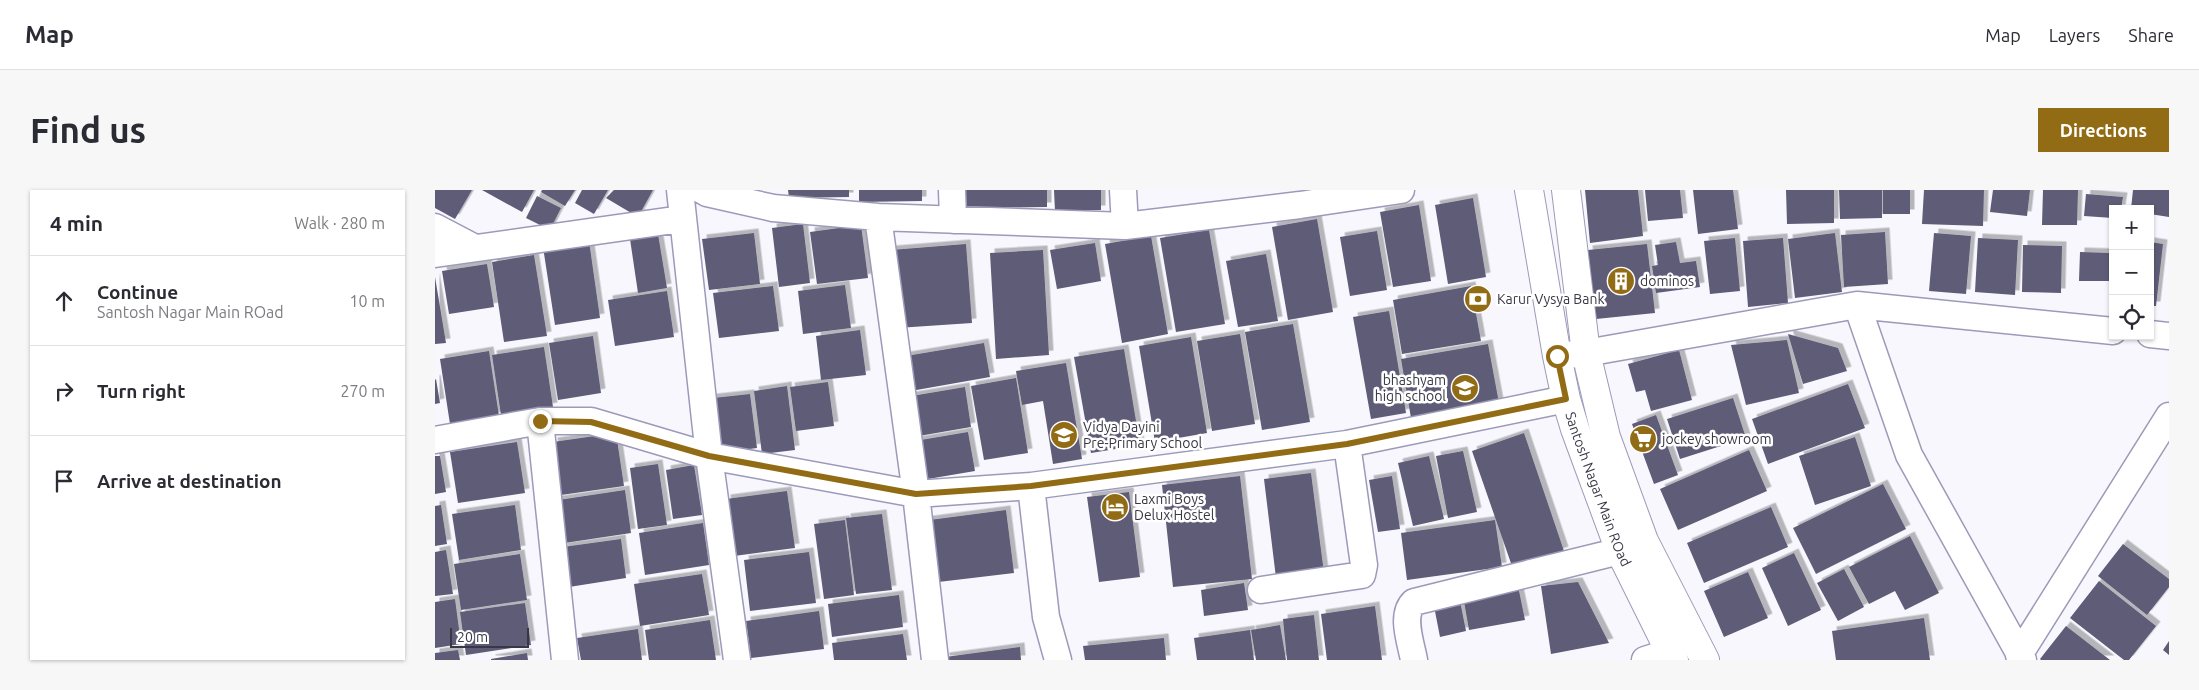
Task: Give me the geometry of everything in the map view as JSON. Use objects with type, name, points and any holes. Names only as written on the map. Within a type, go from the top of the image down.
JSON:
[{"type":"main road","name":"Santosh Nagar Main ROad","points":[[1529,190],[1566,399],[1620,550],[1672,656]]},
{"type":"main road","name":"Santosh Nagar Main ROad","points":[[1567,190],[1586,354],[1606,438],[1644,541],[1705,660]]},
{"type":"street","points":[[680,190],[681,219],[709,456],[737,660]]},
{"type":"street","points":[[702,190],[773,199],[878,217],[1125,226],[1300,198],[1401,190]]},
{"type":"street","points":[[952,190],[953,220]]},
{"type":"street","points":[[1123,190],[1125,226]]},
{"type":"street","points":[[878,217],[916,494],[935,660]]},
{"type":"street","points":[[435,254],[681,219]]},
{"type":"street","points":[[435,228],[475,248]]},
{"type":"street","points":[[1557,356],[1586,354],[1857,305],[2109,331]]},
{"type":"street","points":[[1857,305],[1909,454],[2021,657],[2169,416]]},
{"type":"street","points":[[2154,334],[2169,336]]},
{"type":"street","points":[[435,440],[540,421],[591,422],[709,456],[916,494],[1031,486],[1347,444],[1566,399]]},
{"type":"street","points":[[540,421],[565,660]]},
{"type":"street","points":[[1261,590],[1362,574],[1364,565],[1347,444]]},
{"type":"street","points":[[1031,486],[1046,617],[1058,660]]},
{"type":"street","points":[[1414,660],[1406,616],[1408,608],[1414,602],[1620,550]]},
{"type":"street","points":[[1645,660],[1672,656]]},
{"type":"building","points":[[435,190],[472,190],[455,219],[435,208]]},
{"type":"building","points":[[482,190],[534,190],[522,212]]},
{"type":"building","points":[[542,190],[575,190],[565,206],[541,192]]},
{"type":"building","points":[[582,190],[608,190],[594,214],[575,203]]},
{"type":"building","points":[[614,190],[653,190],[638,217],[606,198]]},
{"type":"building","points":[[788,190],[849,190],[849,197],[789,198]]},
{"type":"building","points":[[859,190],[922,190],[922,201],[859,202]]},
{"type":"building","points":[[960,190],[1047,190],[1047,207],[960,208]]},
{"type":"building","points":[[1054,190],[1101,190],[1101,210],[1055,211]]},
{"type":"building","points":[[1585,190],[1638,190],[1643,236],[1590,243]]},
{"type":"building","points":[[1645,190],[1680,190],[1683,218],[1648,221]]},
{"type":"building","points":[[1693,190],[1733,190],[1738,229],[1698,234]]},
{"type":"building","points":[[1786,190],[1834,190],[1834,223],[1787,224]]},
{"type":"building","points":[[1839,190],[1882,190],[1882,218],[1840,219]]},
{"type":"building","points":[[1883,190],[1910,190],[1910,214],[1883,214]]},
{"type":"building","points":[[1924,190],[1984,190],[1983,226],[1922,224]]},
{"type":"building","points":[[1993,190],[2030,190],[2027,216],[1990,212]]},
{"type":"building","points":[[2043,190],[2078,190],[2077,225],[2042,225]]},
{"type":"building","points":[[2133,190],[2169,190],[2169,217],[2154,215],[2154,205],[2131,205]]},
{"type":"building","points":[[2086,194],[2123,197],[2122,205],[2109,205],[2109,218],[2084,216]]},
{"type":"building","points":[[537,196],[561,208],[550,230],[526,218]]},
{"type":"building","points":[[1473,198],[1486,277],[1448,284],[1435,205]]},
{"type":"building","points":[[1419,205],[1431,281],[1393,287],[1380,212]]},
{"type":"building","points":[[1317,219],[1333,312],[1288,320],[1272,227]]},
{"type":"building","points":[[803,224],[810,283],[779,287],[772,228]]},
{"type":"building","points":[[861,225],[868,278],[817,284],[810,232]]},
{"type":"building","points":[[1209,230],[1225,324],[1176,332],[1160,238]]},
{"type":"building","points":[[1377,231],[1387,290],[1350,296],[1340,237]]},
{"type":"building","points":[[1885,232],[1888,284],[1844,287],[1841,235]]},
{"type":"building","points":[[754,233],[760,284],[709,290],[702,239]]},
{"type":"building","points":[[1835,233],[1842,292],[1795,298],[1788,239]]},
{"type":"building","points":[[1934,233],[1971,236],[1966,294],[1929,291]]},
{"type":"building","points":[[658,234],[667,288],[638,293],[630,239]]},
{"type":"building","points":[[1151,236],[1168,334],[1122,343],[1105,244]]},
{"type":"building","points":[[1735,238],[1740,291],[1710,294],[1704,241]]},
{"type":"building","points":[[1783,238],[1788,303],[1748,307],[1743,241]]},
{"type":"building","points":[[1978,238],[2018,240],[2015,295],[1975,292]]},
{"type":"building","points":[[589,241],[600,318],[555,325],[543,247]]},
{"type":"building","points":[[1676,242],[1680,263],[1696,261],[1700,287],[1656,293],[1652,266],[1658,265],[1655,245]]},
{"type":"building","points":[[1095,243],[1101,281],[1057,289],[1050,250]]},
{"type":"building","points":[[2154,243],[2163,244],[2156,306],[2154,306]]},
{"type":"building","points":[[966,244],[972,323],[897,328],[891,250]]},
{"type":"building","name":"dominos","points":[[1647,244],[1655,313],[1596,319],[1588,250]]},
{"type":"building","points":[[2023,245],[2062,246],[2061,293],[2022,292]]},
{"type":"building","points":[[1043,250],[1049,355],[996,359],[990,253]]},
{"type":"building","points":[[2080,252],[2109,253],[2109,281],[2079,281]]},
{"type":"building","points":[[1266,254],[1278,321],[1238,327],[1226,261]]},
{"type":"building","points":[[534,255],[547,336],[504,342],[492,262]]},
{"type":"building","points":[[487,264],[494,307],[449,314],[442,271]]},
{"type":"building","points":[[435,277],[446,343],[435,344]]},
{"type":"building","points":[[845,285],[851,328],[803,334],[798,291]]},
{"type":"building","points":[[773,286],[779,331],[719,338],[713,293]]},
{"type":"building","points":[[1471,286],[1481,341],[1402,354],[1393,300]]},
{"type":"building","points":[[667,291],[674,337],[615,346],[608,300]]},
{"type":"building","points":[[1389,311],[1406,413],[1371,419],[1353,317]]},
{"type":"building","points":[[1293,324],[1310,422],[1262,430],[1245,332]]},
{"type":"building","points":[[860,330],[866,375],[821,380],[816,336]]},
{"type":"building","points":[[1240,334],[1255,424],[1212,431],[1197,341]]},
{"type":"building","points":[[1788,334],[1838,348],[1847,371],[1803,384]]},
{"type":"building","points":[[593,336],[601,393],[558,400],[549,343]]},
{"type":"building","points":[[1191,337],[1207,433],[1155,442],[1139,346]]},
{"type":"building","points":[[1787,340],[1799,393],[1746,405],[1731,345]]},
{"type":"building","points":[[984,343],[990,377],[905,392],[900,357]]},
{"type":"building","points":[[1488,344],[1499,403],[1411,418],[1401,359]]},
{"type":"building","points":[[544,347],[553,407],[501,415],[492,355]]},
{"type":"building","points":[[1124,349],[1140,445],[1091,453],[1074,357]]},
{"type":"building","points":[[1679,350],[1692,400],[1651,411],[1645,390],[1636,392],[1628,364]]},
{"type":"building","points":[[489,351],[499,416],[450,424],[440,359]]},
{"type":"building","points":[[1066,363],[1082,459],[1053,464],[1043,401],[1022,405],[1016,371]]},
{"type":"building","points":[[1016,378],[1028,453],[984,460],[971,386]]},
{"type":"building","points":[[435,380],[440,403],[435,404]]},
{"type":"building","points":[[828,382],[834,426],[796,431],[790,387]]},
{"type":"building","points":[[1848,384],[1865,428],[1768,464],[1752,419]]},
{"type":"building","points":[[787,386],[795,450],[762,454],[754,391]]},
{"type":"building","points":[[965,387],[971,427],[913,437],[906,397]]},
{"type":"building","points":[[750,394],[757,448],[711,454],[704,399]]},
{"type":"building","points":[[1733,398],[1746,438],[1680,459],[1667,419]]},
{"type":"building","points":[[1656,415],[1678,475],[1654,484],[1632,424]]},
{"type":"building","points":[[968,432],[975,471],[922,480],[915,441]]},
{"type":"building","points":[[616,433],[624,486],[561,495],[553,442]]},
{"type":"building","points":[[1524,433],[1564,551],[1513,569],[1472,451]]},
{"type":"building","points":[[1855,437],[1871,486],[1815,505],[1799,456]]},
{"type":"building","points":[[517,442],[525,493],[458,503],[450,452]]},
{"type":"building","points":[[1749,450],[1767,491],[1678,530],[1660,489]]},
{"type":"building","points":[[1463,451],[1477,512],[1448,518],[1436,456]]},
{"type":"building","points":[[435,456],[440,456],[446,492],[435,494]]},
{"type":"building","points":[[1429,456],[1444,519],[1413,526],[1398,463]]},
{"type":"building","points":[[658,464],[667,525],[638,529],[630,468]]},
{"type":"building","points":[[694,465],[702,515],[673,519],[666,470]]},
{"type":"building","points":[[1311,473],[1324,573],[1276,578],[1264,479]]},
{"type":"building","points":[[1240,476],[1252,579],[1173,587],[1162,485]]},
{"type":"building","points":[[1392,476],[1400,529],[1378,532],[1369,480]]},
{"type":"building","points":[[1883,484],[1906,529],[1816,574],[1793,528]]},
{"type":"building","points":[[625,490],[631,533],[558,544],[552,501]]},
{"type":"building","points":[[787,491],[795,548],[734,556],[726,499]]},
{"type":"building","points":[[1129,492],[1140,577],[1099,582],[1087,497]]},
{"type":"building","points":[[441,505],[447,544],[435,546],[435,506]]},
{"type":"building","points":[[515,505],[521,550],[459,560],[452,514]]},
{"type":"building","points":[[1771,507],[1788,547],[1704,583],[1687,543]]},
{"type":"building","points":[[1006,510],[1014,573],[930,583],[922,521]]},
{"type":"building","points":[[882,514],[892,590],[856,594],[846,518]]},
{"type":"building","points":[[845,520],[854,595],[824,599],[814,524]]},
{"type":"building","points":[[1495,520],[1502,567],[1407,580],[1401,533]]},
{"type":"building","points":[[703,523],[709,565],[645,575],[639,533]]},
{"type":"building","points":[[1910,536],[1939,593],[1905,610],[1895,591],[1869,604],[1849,567]]},
{"type":"building","points":[[621,539],[626,578],[569,587],[563,547]]},
{"type":"building","points":[[2123,544],[2169,579],[2169,587],[2147,615],[2098,576]]},
{"type":"building","points":[[446,550],[453,594],[435,596],[435,552]]},
{"type":"building","points":[[809,552],[816,603],[750,611],[744,560]]},
{"type":"building","points":[[1794,553],[1821,610],[1788,626],[1762,568]]},
{"type":"building","points":[[520,554],[527,600],[461,610],[454,564]]},
{"type":"building","points":[[1844,569],[1864,607],[1838,621],[1817,583]]},
{"type":"building","points":[[1748,572],[1768,618],[1724,637],[1704,591]]},
{"type":"building","points":[[702,574],[709,615],[640,626],[634,584]]},
{"type":"building","points":[[2099,581],[2156,626],[2129,660],[2124,660],[2070,618]]},
{"type":"building","points":[[1578,582],[1609,643],[1551,654],[1541,586]]},
{"type":"building","points":[[1244,583],[1248,610],[1204,616],[1201,590]]},
{"type":"building","points":[[1518,586],[1525,620],[1469,630],[1463,596]]},
{"type":"building","points":[[899,595],[903,627],[832,637],[828,604]]},
{"type":"building","points":[[1459,596],[1466,631],[1440,637],[1433,601]]},
{"type":"building","points":[[455,599],[461,644],[435,648],[435,602]]},
{"type":"building","points":[[525,603],[531,645],[466,655],[460,612]]},
{"type":"building","points":[[1375,606],[1382,660],[1327,660],[1321,614]]},
{"type":"building","points":[[819,611],[824,649],[751,658],[746,621]]},
{"type":"building","points":[[1314,615],[1319,660],[1287,660],[1283,619]]},
{"type":"building","points":[[1924,618],[1930,660],[1836,660],[1832,631]]},
{"type":"building","points":[[710,620],[716,660],[649,660],[645,630]]},
{"type":"building","points":[[1280,625],[1286,660],[1256,660],[1251,630]]},
{"type":"building","points":[[2066,626],[2110,660],[2041,660]]},
{"type":"building","points":[[638,629],[642,660],[581,660],[577,638]]},
{"type":"building","points":[[1250,630],[1254,660],[1197,660],[1194,638]]},
{"type":"building","points":[[903,634],[907,660],[834,660],[832,643]]},
{"type":"building","points":[[1164,638],[1166,660],[1085,660],[1083,646]]},
{"type":"building","points":[[2169,641],[2169,655],[2163,650]]},
{"type":"building","points":[[1020,647],[1021,660],[945,660],[945,657]]},
{"type":"building","points":[[458,650],[460,660],[435,660],[435,653]]},
{"type":"building","points":[[527,653],[528,660],[491,660],[491,659]]},
{"type":"place","name":"dominos","points":[[1621,281]]},
{"type":"place","name":"Karur Vysya Bank","points":[[1478,299]]},
{"type":"place","name":"bhashyam high school","points":[[1465,388]]},
{"type":"place","name":"Vidya Dayini Pre-Primary School","points":[[1064,435]]},
{"type":"place","name":"jockey showroom","points":[[1643,439]]},
{"type":"place","name":"Laxmi Boys Delux Hostel","points":[[1115,507]]},
{"type":"route","points":[[540,421],[591,422],[709,456],[916,494],[1031,486],[1347,444],[1566,399],[1557,356]]}]
